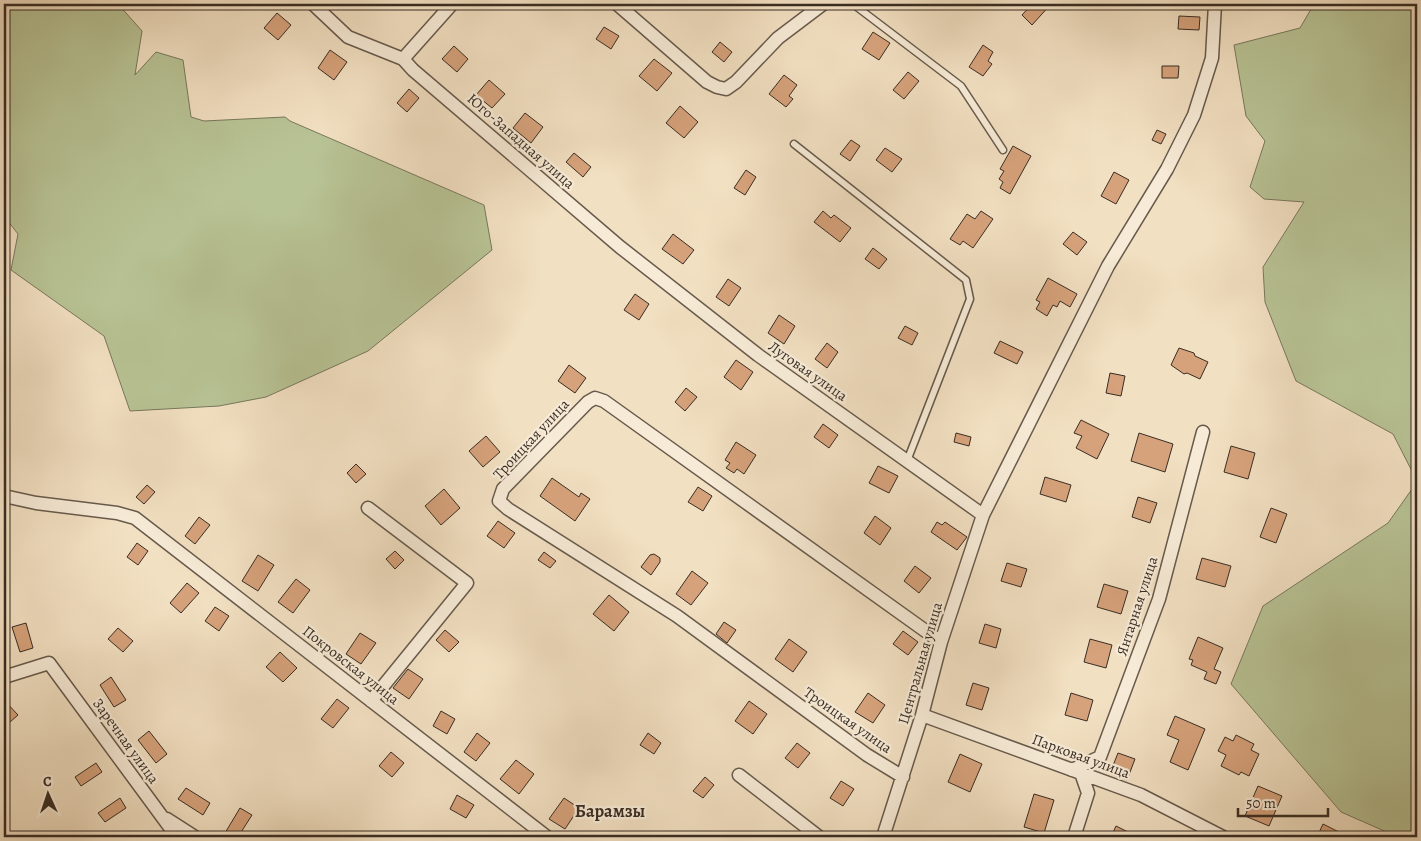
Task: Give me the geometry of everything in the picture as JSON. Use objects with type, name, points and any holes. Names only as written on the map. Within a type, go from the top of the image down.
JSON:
[{"type":"street","name":"Юго-Западная улица","points":[[313,4],[348,37],[403,59],[413,70],[620,247]]},
{"type":"street","points":[[403,59],[452,4]]},
{"type":"street","points":[[617,4],[708,82],[717,87],[726,88],[736,82],[778,38],[823,4]]},
{"type":"street","name":"Центральная улица","points":[[883,837],[922,715],[940,642],[983,515],[1108,266],[1167,169],[1194,115],[1212,58],[1215,4]]},
{"type":"street","name":"Луговая улица","points":[[620,247],[758,356],[983,515]]},
{"type":"street","name":"Троицкая улица","points":[[903,777],[867,755],[677,616],[508,509],[499,500],[503,489],[588,402],[595,398],[604,401],[940,642]]},
{"type":"street","name":"Янтарная улица","points":[[1076,771],[1100,757],[1159,599],[1203,432]]},
{"type":"street","name":"Покровская улица","points":[[4,496],[36,503],[117,513],[134,518],[548,837]]},
{"type":"street","points":[[368,508],[467,583],[371,701]]},
{"type":"street","name":"Заречная улица","points":[[4,677],[49,663],[177,837]]},
{"type":"street","name":"Парковая улица","points":[[922,715],[1140,795],[1223,837]]},
{"type":"street","points":[[1074,837],[1088,793],[1076,771]]},
{"type":"street","points":[[739,775],[819,837]]},
{"type":"street","points":[[161,815],[195,837]]},
{"type":"lane","points":[[853,4],[961,86],[1003,150]]},
{"type":"lane","points":[[794,144],[966,280],[970,299],[907,461]]},
{"type":"green space","points":[[4,4],[118,4],[142,31],[135,75],[156,52],[183,60],[191,117],[204,121],[285,117],[290,121],[484,205],[492,250],[368,351],[266,397],[219,406],[130,411],[104,336],[11,270],[18,234],[4,216]]},
{"type":"green space","points":[[1314,4],[1417,4],[1417,481],[1393,434],[1296,381],[1265,302],[1263,267],[1304,202],[1264,199],[1250,187],[1265,141],[1246,116],[1234,45],[1300,28]]},
{"type":"green space","points":[[1417,482],[1417,837],[1398,837],[1341,812],[1231,684],[1263,606],[1388,523]]},
{"type":"building","points":[[1032,4],[1051,4],[1032,25],[1022,15]]},
{"type":"building","points":[[277,13],[291,25],[278,40],[264,28]]},
{"type":"building","points":[[1179,16],[1200,17],[1199,30],[1178,29]]},
{"type":"building","points":[[604,27],[619,36],[611,49],[596,39]]},
{"type":"building","points":[[873,32],[890,43],[879,60],[862,49]]},
{"type":"building","points":[[720,42],[732,52],[724,62],[712,52]]},
{"type":"building","points":[[983,45],[993,52],[988,61],[992,64],[983,76],[969,67]]},
{"type":"building","points":[[454,46],[468,59],[457,72],[442,59]]},
{"type":"building","points":[[330,50],[347,62],[334,80],[318,68]]},
{"type":"building","points":[[654,59],[672,73],[657,91],[639,76]]},
{"type":"building","points":[[1162,66],[1179,66],[1178,78],[1162,78]]},
{"type":"building","points":[[908,72],[919,81],[904,99],[893,90]]},
{"type":"building","points":[[784,75],[797,85],[789,96],[793,99],[786,107],[769,94]]},
{"type":"building","points":[[489,80],[505,94],[492,108],[476,95]]},
{"type":"building","points":[[409,89],[419,98],[407,112],[397,103]]},
{"type":"building","points":[[680,106],[698,122],[684,138],[666,123]]},
{"type":"building","points":[[525,113],[543,127],[531,143],[513,128]]},
{"type":"building","points":[[1157,130],[1166,134],[1161,144],[1152,140]]},
{"type":"building","points":[[851,140],[860,146],[850,161],[840,154]]},
{"type":"building","points":[[1013,146],[1031,156],[1010,194],[1000,188],[1003,182],[999,179],[1004,171],[1000,169]]},
{"type":"building","points":[[885,148],[902,159],[892,172],[876,160]]},
{"type":"building","points":[[574,153],[591,167],[583,177],[566,162]]},
{"type":"building","points":[[746,170],[756,177],[745,195],[734,188]]},
{"type":"building","points":[[1114,172],[1129,180],[1116,204],[1101,196]]},
{"type":"building","points":[[823,211],[831,218],[834,215],[851,228],[840,242],[814,222]]},
{"type":"building","points":[[981,211],[993,219],[973,248],[963,241],[960,245],[950,239],[967,214],[975,219]]},
{"type":"building","points":[[1073,232],[1087,242],[1077,255],[1063,244]]},
{"type":"building","points":[[673,234],[694,250],[683,264],[662,249]]},
{"type":"building","points":[[873,248],[887,259],[879,269],[865,259]]},
{"type":"building","points":[[1048,278],[1077,294],[1070,307],[1060,301],[1057,307],[1053,305],[1047,316],[1036,309],[1040,302],[1036,300]]},
{"type":"building","points":[[728,279],[741,288],[729,306],[716,297]]},
{"type":"building","points":[[635,294],[649,304],[639,320],[624,310]]},
{"type":"building","points":[[779,315],[795,326],[784,344],[768,333]]},
{"type":"building","points":[[905,326],[918,333],[912,345],[898,338]]},
{"type":"building","points":[[1000,341],[1023,352],[1017,364],[994,353]]},
{"type":"building","points":[[827,343],[838,352],[827,368],[815,359]]},
{"type":"building","points":[[1179,348],[1194,353],[1195,356],[1208,362],[1200,379],[1187,373],[1184,374],[1171,365]]},
{"type":"building","points":[[736,360],[753,372],[741,390],[724,377]]},
{"type":"building","points":[[569,365],[586,378],[575,393],[558,381]]},
{"type":"building","points":[[1110,373],[1125,376],[1121,396],[1106,393]]},
{"type":"building","points":[[686,388],[697,397],[685,411],[675,402]]},
{"type":"building","points":[[1081,420],[1109,434],[1097,459],[1076,448],[1082,436],[1074,433]]},
{"type":"building","points":[[823,424],[838,435],[829,448],[814,437]]},
{"type":"building","points":[[956,433],[971,437],[969,446],[954,442]]},
{"type":"building","points":[[1139,433],[1173,444],[1165,472],[1131,461]]},
{"type":"building","points":[[486,436],[500,452],[483,467],[469,451]]},
{"type":"building","points":[[736,442],[756,455],[744,474],[737,469],[734,473],[726,468],[730,463],[725,460]]},
{"type":"building","points":[[1231,446],[1255,453],[1248,479],[1224,472]]},
{"type":"building","points":[[356,464],[366,474],[356,483],[347,473]]},
{"type":"building","points":[[878,466],[898,476],[889,493],[869,483]]},
{"type":"building","points":[[1045,477],[1071,485],[1066,502],[1040,494]]},
{"type":"building","points":[[552,478],[579,497],[581,493],[590,499],[575,521],[540,496]]},
{"type":"building","points":[[147,485],[155,492],[144,504],[136,497]]},
{"type":"building","points":[[698,487],[712,496],[703,511],[688,502]]},
{"type":"building","points":[[444,489],[460,508],[441,525],[425,506]]},
{"type":"building","points":[[1138,497],[1157,503],[1150,523],[1132,517]]},
{"type":"building","points":[[1271,508],[1287,514],[1276,543],[1260,537]]},
{"type":"building","points":[[875,516],[891,528],[880,545],[864,533]]},
{"type":"building","points":[[199,517],[210,525],[195,544],[185,536]]},
{"type":"building","points":[[498,521],[515,533],[504,548],[487,536]]},
{"type":"building","points":[[937,522],[942,525],[945,522],[967,537],[957,550],[931,532]]},
{"type":"building","points":[[137,543],[148,551],[138,565],[127,557]]},
{"type":"building","points":[[395,551],[404,560],[395,569],[386,559]]},
{"type":"building","points":[[544,552],[556,561],[550,568],[538,560]]},
{"type":"building","points":[[654,554],[660,558],[660,562],[651,575],[641,567],[650,555]]},
{"type":"building","points":[[258,555],[274,565],[258,591],[242,581]]},
{"type":"building","points":[[1202,558],[1231,566],[1225,587],[1196,579]]},
{"type":"building","points":[[1007,563],[1027,569],[1021,587],[1001,581]]},
{"type":"building","points":[[915,566],[931,578],[919,593],[904,581]]},
{"type":"building","points":[[692,571],[708,583],[691,605],[676,594]]},
{"type":"building","points":[[296,579],[310,590],[293,613],[278,602]]},
{"type":"building","points":[[187,583],[199,593],[181,613],[170,603]]},
{"type":"building","points":[[1104,584],[1128,591],[1121,614],[1097,607]]},
{"type":"building","points":[[609,595],[629,612],[614,631],[593,614]]},
{"type":"building","points":[[215,607],[229,616],[219,631],[205,621]]},
{"type":"building","points":[[724,622],[736,630],[727,643],[716,634]]},
{"type":"building","points":[[26,623],[33,648],[20,652],[12,627]]},
{"type":"building","points":[[985,624],[1001,629],[996,648],[979,643]]},
{"type":"building","points":[[118,628],[133,641],[123,652],[108,639]]},
{"type":"building","points":[[445,630],[459,642],[449,652],[436,640]]},
{"type":"building","points":[[903,631],[918,642],[908,655],[893,644]]},
{"type":"building","points":[[360,633],[376,643],[361,664],[346,654]]},
{"type":"building","points":[[1198,637],[1223,648],[1214,669],[1221,672],[1216,684],[1204,679],[1207,672],[1191,665],[1193,660],[1189,659]]},
{"type":"building","points":[[789,639],[807,652],[793,672],[775,659]]},
{"type":"building","points":[[1090,639],[1112,645],[1106,668],[1084,662]]},
{"type":"building","points":[[280,652],[297,668],[283,682],[266,667]]},
{"type":"building","points":[[408,669],[423,679],[409,699],[393,688]]},
{"type":"building","points":[[111,677],[126,700],[114,707],[100,685]]},
{"type":"building","points":[[973,683],[989,688],[982,710],[966,705]]},
{"type":"building","points":[[868,693],[885,705],[873,723],[855,712]]},
{"type":"building","points":[[1071,693],[1093,700],[1087,721],[1065,715]]},
{"type":"building","points":[[337,699],[349,708],[333,728],[321,719]]},
{"type":"building","points":[[4,700],[18,715],[10,722],[4,716]]},
{"type":"building","points":[[749,701],[767,714],[753,734],[735,721]]},
{"type":"building","points":[[441,711],[455,719],[447,734],[433,726]]},
{"type":"building","points":[[1175,716],[1205,729],[1188,770],[1170,762],[1179,740],[1167,735]]},
{"type":"building","points":[[149,731],[167,754],[156,763],[138,740]]},
{"type":"building","points":[[477,733],[490,743],[476,761],[464,752]]},
{"type":"building","points":[[648,733],[661,743],[654,754],[640,745]]},
{"type":"building","points":[[1236,735],[1254,744],[1251,750],[1259,754],[1249,776],[1241,772],[1239,775],[1221,766],[1226,755],[1218,751],[1225,737],[1233,741]]},
{"type":"building","points":[[797,743],[810,753],[798,768],[785,758]]},
{"type":"building","points":[[391,752],[404,763],[392,777],[379,766]]},
{"type":"building","points":[[1118,753],[1135,759],[1127,780],[1110,773]]},
{"type":"building","points":[[960,754],[982,764],[970,792],[948,782]]},
{"type":"building","points":[[516,760],[534,774],[519,794],[500,779]]},
{"type":"building","points":[[96,763],[102,772],[81,786],[75,777]]},
{"type":"building","points":[[705,777],[714,785],[703,798],[693,791]]},
{"type":"building","points":[[841,781],[854,789],[843,806],[830,798]]},
{"type":"building","points":[[1258,786],[1282,796],[1269,826],[1245,816]]},
{"type":"building","points":[[186,788],[210,803],[203,815],[178,799]]},
{"type":"building","points":[[1034,794],[1054,800],[1044,833],[1024,827]]},
{"type":"building","points":[[457,795],[474,805],[466,818],[450,809]]},
{"type":"building","points":[[120,798],[126,808],[105,822],[98,813]]},
{"type":"building","points":[[564,798],[579,808],[565,829],[549,819]]},
{"type":"building","points":[[240,808],[252,815],[238,837],[233,837],[225,833]]},
{"type":"building","points":[[1323,824],[1349,837],[1317,837]]},
{"type":"building","points":[[1116,826],[1138,837],[1111,837]]},
{"type":"district","name":"Барамзы","points":[[610,811]]}]
